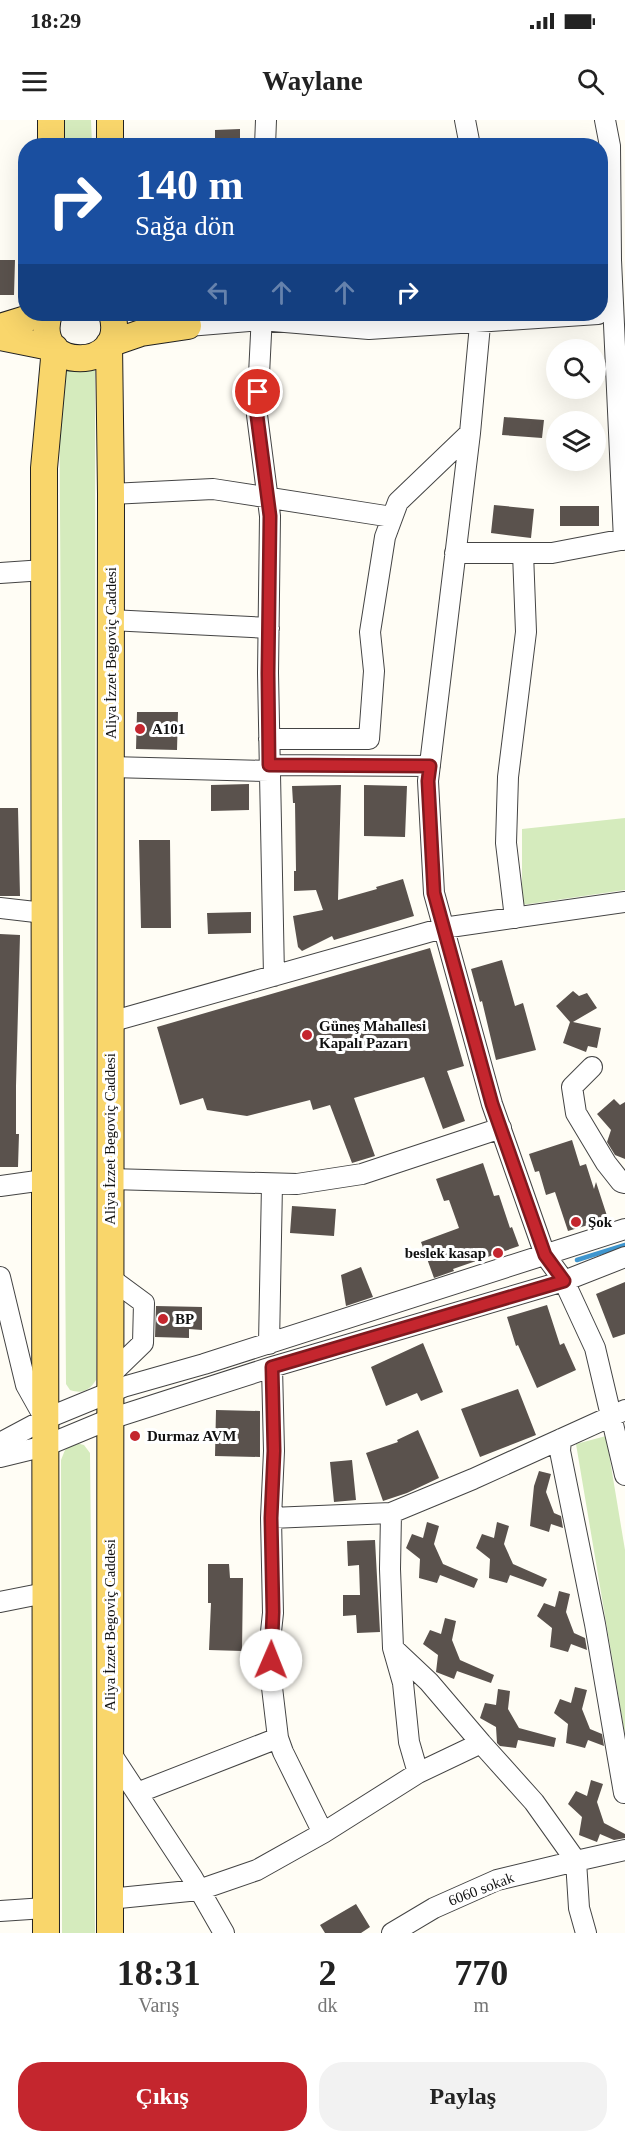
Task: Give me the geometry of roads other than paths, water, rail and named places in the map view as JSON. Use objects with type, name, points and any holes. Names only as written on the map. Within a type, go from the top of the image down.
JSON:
[{"type":"main road","points":[[51,120],[51,138]]},
{"type":"main road","points":[[110,138],[111,120]]},
{"type":"main road","points":[[0,327],[20,321]]},
{"type":"main road","points":[[48,321],[48,335],[55,348],[63,355],[83,360],[102,352],[109,344],[141,333],[188,326]]},
{"type":"main road","name":"Aliya İzzet Begoviç Caddesi","points":[[110,1933],[111,494],[109,344],[113,321]]},
{"type":"main road","points":[[169,321],[188,326]]},
{"type":"main road","points":[[0,337],[55,348]]},
{"type":"main road","points":[[46,1933],[44,468],[55,348]]},
{"type":"street","points":[[265,138],[266,120]]},
{"type":"street","points":[[465,120],[468,138]]},
{"type":"street","points":[[455,553],[552,553],[624,539],[609,313],[617,146],[605,120]]},
{"type":"street","points":[[188,326],[229,321]]},
{"type":"street","points":[[262,321],[257,416],[270,516],[268,739],[274,976]]},
{"type":"street","points":[[298,321],[369,329],[451,321]]},
{"type":"street","points":[[482,321],[428,781],[434,893],[501,1128],[545,1255],[564,1281],[595,1348],[618,1413],[625,1475]]},
{"type":"street","points":[[268,739],[369,739],[374,670],[370,632],[385,537],[398,502],[470,432]]},
{"type":"street","points":[[111,494],[213,489],[392,517]]},
{"type":"street","points":[[515,918],[506,843],[508,777],[526,632],[523,553]]},
{"type":"street","points":[[0,573],[44,570]]},
{"type":"street","points":[[111,620],[268,628]]},
{"type":"street","points":[[111,767],[430,766]]},
{"type":"street","points":[[110,1022],[443,928],[625,902]]},
{"type":"street","points":[[0,908],[44,913]]},
{"type":"street","points":[[592,1067],[572,1087],[576,1113],[606,1163],[621,1182],[625,1183]]},
{"type":"street","points":[[110,1179],[297,1184],[362,1174],[501,1128]]},
{"type":"street","points":[[0,1186],[44,1180]]},
{"type":"street","points":[[269,1344],[272,1184]]},
{"type":"street","points":[[0,1443],[110,1384],[269,1344],[625,1229]]},
{"type":"street","points":[[0,1456],[45,1446],[110,1419],[272,1367],[564,1281],[625,1257]]},
{"type":"street","points":[[0,1276],[26,1385],[45,1419]]},
{"type":"street","points":[[110,1278],[144,1303],[143,1343],[110,1384]]},
{"type":"street","points":[[272,1367],[274,1451],[271,1518],[273,1612],[270,1641],[271,1679],[278,1738],[323,1833]]},
{"type":"street","points":[[271,1518],[391,1513],[618,1413]]},
{"type":"street","points":[[561,1439],[560,1451],[595,1624],[624,1793]]},
{"type":"street","points":[[391,1513],[390,1569],[393,1648],[403,1683],[409,1742],[418,1773]]},
{"type":"street","points":[[0,1602],[45,1593]]},
{"type":"street","points":[[393,1648],[429,1682],[534,1802],[576,1861],[579,1908],[586,1933]]},
{"type":"street","points":[[137,1793],[278,1738]]},
{"type":"street","points":[[110,1899],[199,1890],[257,1870],[323,1833],[418,1773],[481,1743]]},
{"type":"street","points":[[110,1752],[224,1933]]},
{"type":"street","name":"6060 sokak","points":[[392,1933],[434,1908],[497,1880],[625,1850]]},
{"type":"street","points":[[0,1911],[45,1908]]},
{"type":"waterway","points":[[577,1260],[625,1245]]},
{"type":"place","name":"A101","points":[[140,729]]},
{"type":"place","name":"Güneş Mahallesi Kapalı Pazarı","points":[[307,1035]]},
{"type":"place","name":"Şok","points":[[576,1222]]},
{"type":"place","name":"beslek kasap","points":[[498,1253]]},
{"type":"place","name":"BP","points":[[163,1319]]},
{"type":"place","name":"Durmaz AVM","points":[[135,1436]]}]
